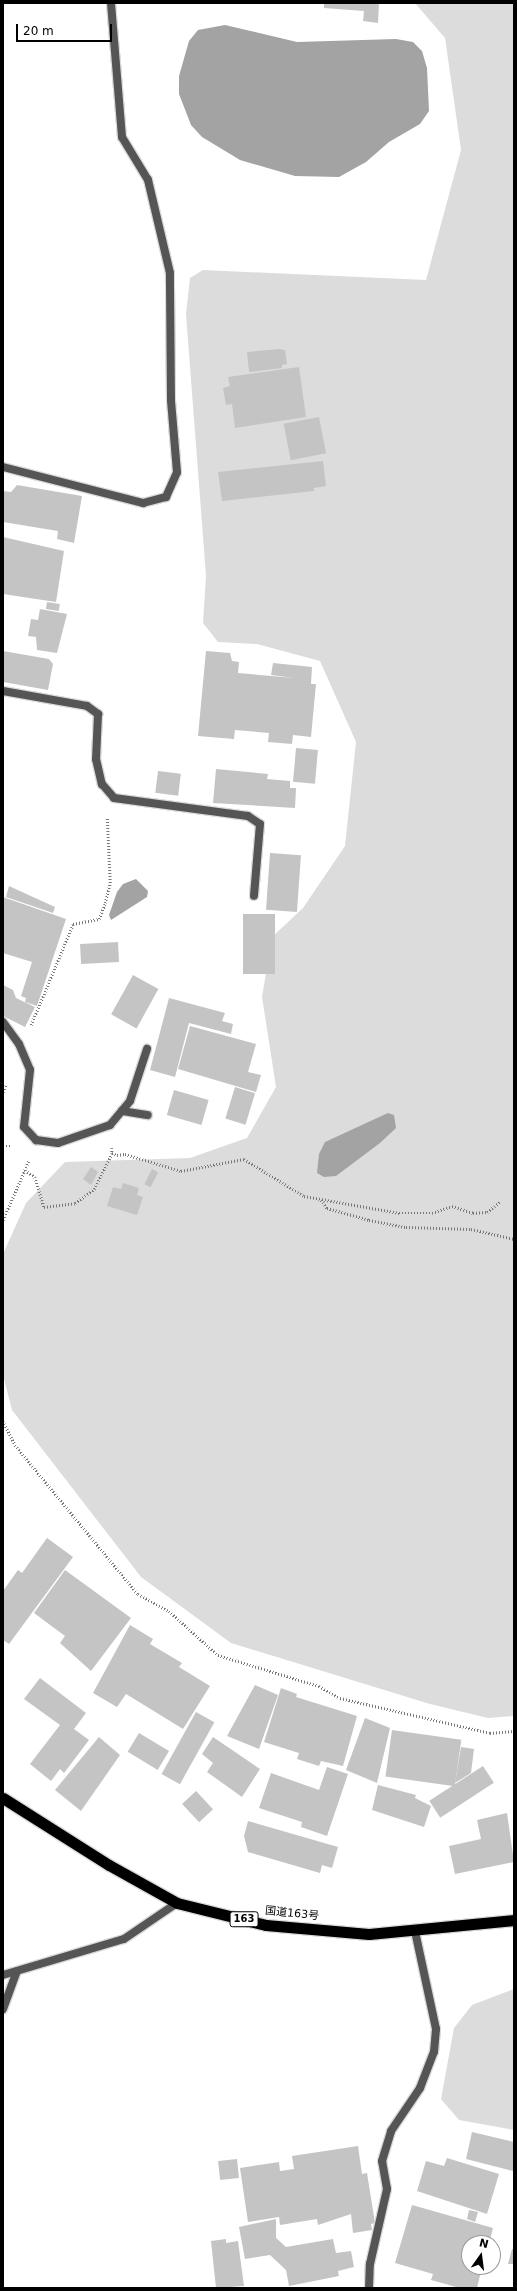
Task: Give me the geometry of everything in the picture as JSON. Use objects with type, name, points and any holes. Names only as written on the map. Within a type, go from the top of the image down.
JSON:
[{"type":"highway","name":"国道163号","points":[[3,1798],[109,1866],[177,1903],[266,1925],[370,1934],[415,1931],[514,1920]]},
{"type":"street","points":[[3,468],[143,504],[166,497],[177,472],[171,400],[170,273],[148,180],[122,136],[111,3]]},
{"type":"street","points":[[3,691],[87,706],[98,714],[96,759],[102,784],[114,798],[124,802],[248,816],[260,824],[254,896]]},
{"type":"street","points":[[3,1022],[19,1044],[30,1070],[24,1127],[36,1140],[58,1143],[110,1125],[130,1101],[147,1049]]},
{"type":"street","points":[[122,1111],[148,1115]]},
{"type":"street","points":[[3,1975],[124,1939],[177,1903]]},
{"type":"street","points":[[369,2288],[370,2264],[387,2189],[382,2162],[391,2131],[420,2088],[434,2052],[436,2029],[415,1931]]},
{"type":"street","points":[[3,2009],[17,1971]]},
{"type":"path","points":[[19,1044],[35,1019],[72,924],[99,919],[110,883],[106,821],[114,798]]},
{"type":"path","points":[[3,1092],[8,1080]]},
{"type":"path","points":[[3,1146],[20,1147],[36,1140]]},
{"type":"path","points":[[3,1220],[25,1170],[36,1140]]},
{"type":"path","points":[[25,1170],[36,1178],[44,1207],[75,1203],[94,1189],[112,1153],[111,1150],[117,1142]]},
{"type":"path","points":[[112,1153],[181,1171],[244,1159],[304,1196],[415,1214],[432,1213],[452,1206],[473,1213],[487,1212],[500,1202]]},
{"type":"path","points":[[320,1199],[328,1208],[369,1220],[406,1227],[471,1229],[514,1239]]},
{"type":"path","points":[[3,1421],[15,1445],[138,1594],[169,1611],[218,1655],[319,1686],[340,1698],[490,1733],[514,1731]]},
{"type":"shaded area","points":[[415,3],[514,3],[514,1716],[488,1718],[430,1704],[231,1643],[141,1577],[12,1410],[3,1375],[3,1254],[26,1203],[65,1162],[190,1158],[247,1138],[276,1087],[262,997],[272,937],[303,908],[345,846],[356,742],[320,661],[257,644],[218,642],[203,623],[206,576],[186,314],[190,278],[203,270],[426,280],[461,150],[445,38]]},
{"type":"shaded area","points":[[225,25],[297,42],[396,39],[413,42],[422,51],[427,68],[429,111],[420,124],[389,142],[366,162],[339,177],[295,176],[240,160],[202,137],[191,125],[179,94],[179,76],[189,41],[198,30]]},
{"type":"shaded area","points":[[136,879],[148,891],[147,897],[111,920],[109,915],[117,892],[123,884]]},
{"type":"shaded area","points":[[388,1113],[394,1115],[396,1128],[380,1143],[336,1176],[324,1177],[317,1173],[319,1154],[325,1142]]},
{"type":"shaded area","points":[[514,1989],[514,2130],[459,2120],[441,2099],[454,2028],[472,2005]]},
{"type":"building","points":[[324,3],[379,3],[378,23],[363,21],[364,11],[324,8]]},
{"type":"building","points":[[279,349],[285,350],[287,364],[282,365],[282,368],[249,372],[247,352]]},
{"type":"building","points":[[299,367],[306,417],[235,428],[232,404],[226,405],[223,388],[230,386],[228,377]]},
{"type":"building","points":[[319,417],[326,453],[291,460],[284,424]]},
{"type":"building","points":[[323,461],[326,486],[314,488],[314,491],[222,501],[218,472]]},
{"type":"building","points":[[17,485],[82,496],[74,543],[57,539],[58,531],[3,522],[3,491],[11,492]]},
{"type":"building","points":[[3,537],[64,551],[56,602],[3,594]]},
{"type":"building","points":[[47,602],[60,604],[59,611],[46,609]]},
{"type":"building","points":[[40,609],[67,614],[57,653],[37,650],[36,637],[28,636],[31,619],[38,620]]},
{"type":"building","points":[[3,651],[49,659],[53,664],[48,690],[3,682]]},
{"type":"building","points":[[206,651],[230,653],[232,661],[239,662],[238,673],[295,678],[271,675],[273,663],[312,667],[311,684],[316,684],[311,737],[293,735],[292,744],[268,742],[269,733],[235,730],[234,739],[198,736]]},
{"type":"building","points":[[296,748],[318,750],[315,784],[293,782]]},
{"type":"building","points":[[216,769],[268,774],[267,779],[290,781],[290,788],[296,788],[295,808],[213,803]]},
{"type":"building","points":[[158,771],[181,774],[178,796],[155,793]]},
{"type":"building","points":[[270,853],[301,855],[297,912],[266,910]]},
{"type":"building","points":[[9,886],[55,907],[53,913],[6,897]]},
{"type":"building","points":[[3,897],[66,919],[37,1006],[25,1002],[26,998],[21,996],[32,962],[3,953]]},
{"type":"building","points":[[243,914],[275,914],[275,974],[243,974]]},
{"type":"building","points":[[118,942],[119,962],[81,964],[80,944]]},
{"type":"building","points":[[133,975],[158,989],[137,1028],[111,1014]]},
{"type":"building","points":[[3,985],[13,990],[16,998],[35,1007],[25,1027],[3,1016]]},
{"type":"building","points":[[169,998],[225,1013],[222,1021],[233,1024],[231,1034],[189,1023],[175,1077],[150,1070]]},
{"type":"building","points":[[190,1026],[256,1044],[248,1072],[261,1075],[256,1092],[178,1069]]},
{"type":"building","points":[[235,1087],[255,1093],[245,1125],[225,1119]]},
{"type":"building","points":[[174,1090],[209,1100],[201,1125],[167,1115]]},
{"type":"building","points":[[91,1167],[98,1172],[91,1185],[83,1179]]},
{"type":"building","points":[[152,1169],[158,1172],[151,1187],[144,1184]]},
{"type":"building","points":[[123,1183],[139,1188],[137,1195],[143,1197],[137,1215],[107,1206],[113,1187],[121,1189]]},
{"type":"building","points":[[47,1538],[73,1557],[9,1644],[3,1640],[3,1591],[18,1570],[22,1573]]},
{"type":"building","points":[[65,1570],[131,1618],[91,1671],[60,1643],[65,1636],[34,1613]]},
{"type":"building","points":[[130,1625],[153,1639],[150,1644],[182,1663],[179,1667],[210,1686],[183,1729],[126,1694],[117,1707],[93,1693]]},
{"type":"building","points":[[40,1678],[86,1713],[74,1729],[89,1740],[64,1773],[60,1769],[51,1781],[30,1764],[60,1725],[24,1699]]},
{"type":"building","points":[[255,1685],[278,1695],[259,1749],[227,1736]]},
{"type":"building","points":[[281,1688],[297,1694],[296,1697],[357,1716],[343,1766],[321,1761],[319,1766],[297,1759],[299,1753],[264,1742]]},
{"type":"building","points":[[196,1712],[214,1722],[180,1784],[162,1774]]},
{"type":"building","points":[[365,1718],[390,1728],[377,1783],[346,1770]]},
{"type":"building","points":[[392,1730],[461,1740],[455,1786],[385,1777]]},
{"type":"building","points":[[139,1733],[169,1751],[158,1770],[128,1752]]},
{"type":"building","points":[[99,1737],[120,1755],[81,1811],[55,1790]]},
{"type":"building","points":[[213,1737],[260,1769],[242,1797],[207,1772],[213,1763],[202,1754]]},
{"type":"building","points":[[461,1747],[474,1749],[471,1773],[455,1783]]},
{"type":"building","points":[[483,1766],[494,1783],[440,1818],[429,1801]]},
{"type":"building","points":[[327,1767],[348,1774],[327,1836],[301,1827],[302,1822],[259,1808],[271,1773],[319,1790]]},
{"type":"building","points":[[378,1785],[416,1795],[415,1798],[431,1806],[424,1827],[372,1810]]},
{"type":"building","points":[[196,1791],[213,1809],[199,1822],[182,1804]]},
{"type":"building","points":[[507,1813],[514,1862],[455,1874],[449,1846],[481,1839],[477,1820]]},
{"type":"building","points":[[248,1821],[338,1847],[332,1868],[322,1865],[320,1873],[248,1852],[244,1836]]},
{"type":"building","points":[[472,2132],[514,2142],[513,2171],[466,2159]]},
{"type":"building","points":[[358,2146],[362,2174],[367,2173],[375,2223],[371,2224],[372,2230],[353,2233],[351,2214],[318,2225],[317,2219],[280,2225],[279,2217],[248,2222],[240,2168],[279,2162],[280,2171],[294,2169],[292,2156]]},
{"type":"building","points":[[447,2158],[499,2174],[487,2214],[417,2191],[426,2161],[444,2166]]},
{"type":"building","points":[[237,2159],[239,2178],[220,2180],[218,2161]]},
{"type":"building","points":[[412,2205],[493,2228],[491,2235],[461,2235],[461,2275],[480,2275],[477,2288],[460,2288],[431,2280],[433,2274],[395,2263]]},
{"type":"building","points":[[469,2210],[478,2212],[475,2222],[467,2219]]},
{"type":"building","points":[[276,2219],[276,2238],[286,2247],[333,2239],[336,2253],[351,2251],[354,2267],[338,2271],[339,2276],[289,2286],[286,2270],[270,2255],[245,2259],[239,2227]]},
{"type":"building","points":[[226,2239],[226,2243],[238,2241],[244,2286],[216,2288],[211,2241]]},
{"type":"building","points":[[512,2249],[514,2249],[514,2264],[508,2264]]}]
